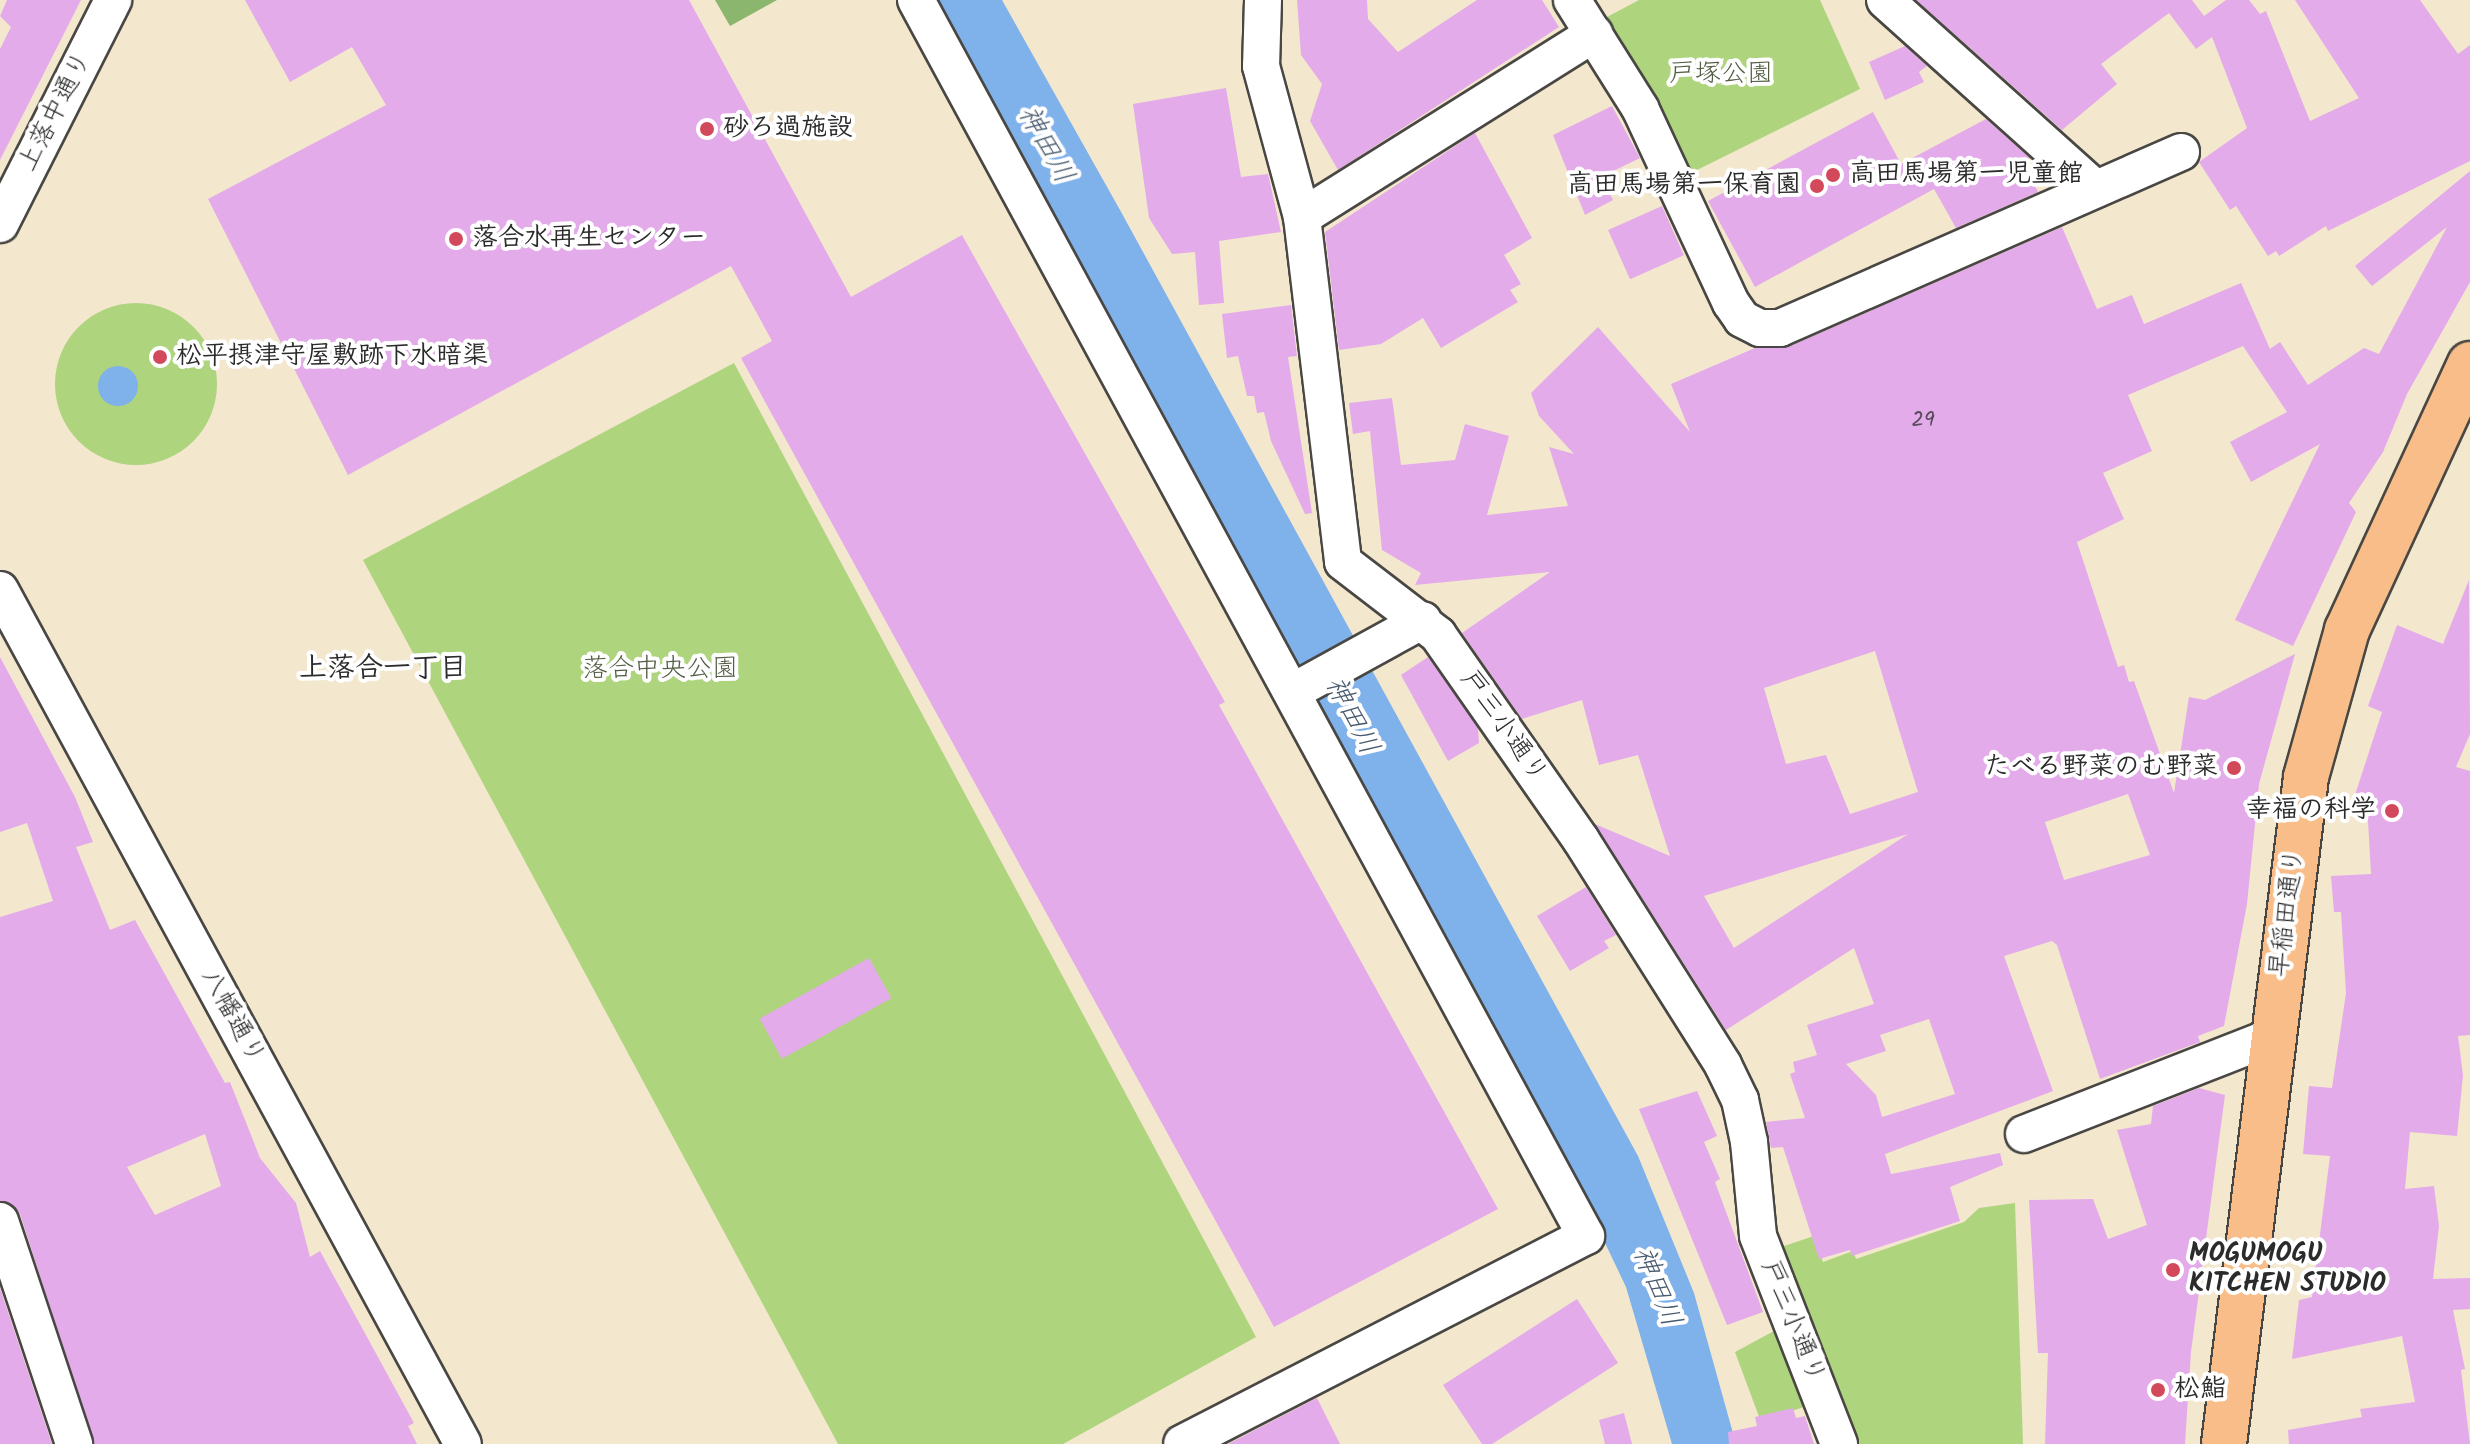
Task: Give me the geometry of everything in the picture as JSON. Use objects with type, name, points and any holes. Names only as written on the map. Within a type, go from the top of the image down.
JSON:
[{"type":"main road","name":"早稲田通り","points":[[2224,1444],[2306,777],[2347,630],[2470,364]]},
{"type":"street","name":"上落中通り","points":[[0,224],[113,0]]},
{"type":"street","points":[[916,0],[1303,687],[1586,1236],[1182,1444]]},
{"type":"street","name":"戸三小通り","points":[[1263,0],[1261,66],[1302,217],[1343,562],[1423,620],[1509,733],[1723,1065],[1740,1100],[1749,1142],[1758,1236],[1839,1444]]},
{"type":"street","points":[[1572,0],[1640,108],[1731,303],[1742,319],[1760,328],[1780,328],[2181,152]]},
{"type":"street","points":[[1885,0],[2096,189]]},
{"type":"street","points":[[1302,217],[1594,34]]},
{"type":"street","name":"八幡通り","points":[[0,590],[463,1444]]},
{"type":"street","points":[[1303,687],[1423,620]]},
{"type":"street","points":[[2024,1134],[2272,1037]]},
{"type":"street","points":[[0,1221],[74,1444]]},
{"type":"green space","points":[[715,0],[777,0],[730,26]]},
{"type":"green space","name":"戸塚公園","points":[[1639,0],[1820,0],[1860,89],[1689,174],[1607,17]]},
{"type":"green space","points":[[136,303],[167,309],[194,326],[211,353],[217,384],[211,415],[194,442],[167,459],[136,465],[105,459],[78,442],[61,415],[55,384],[61,353],[78,326],[105,309]]},
{"type":"green space","name":"落合中央公園","points":[[734,363],[1256,1337],[1063,1444],[838,1444],[363,560]]},
{"type":"green space","points":[[2015,1203],[2023,1444],[1853,1444],[1775,1249],[1814,1236],[1823,1262],[1853,1251],[1856,1259],[1964,1222],[1979,1208]]},
{"type":"green space","points":[[1774,1331],[1809,1405],[1761,1422],[1735,1352]]},
{"type":"water","name":"神田川","points":[[936,0],[1002,0],[1120,210],[1638,1156],[1694,1293],[1736,1444],[1672,1444],[1626,1287],[1554,1136]]},
{"type":"water","points":[[118,366],[132,372],[138,386],[132,400],[118,406],[104,400],[98,386],[104,372]]},
{"type":"building","points":[[7,0],[81,0],[0,160],[0,49],[11,27],[0,16]]},
{"type":"building","points":[[245,0],[689,0],[851,297],[962,235],[1225,702],[1219,705],[1498,1209],[1274,1327],[741,358],[772,341],[731,266],[348,475],[208,199],[386,105],[352,47],[290,82]]},
{"type":"building","points":[[1297,0],[1367,0],[1368,19],[1398,52],[1477,0],[1542,0],[1559,27],[1338,170],[1310,121],[1322,84],[1301,55]]},
{"type":"building","points":[[1916,0],[2192,0],[2204,16],[2226,0],[2249,0],[2260,14],[2266,11],[2310,121],[2359,98],[2295,0],[2420,0],[2458,54],[2470,45],[2470,161],[2328,231],[2326,226],[2279,256],[2276,251],[2268,256],[2236,206],[2230,210],[2199,162],[2247,128],[2212,37],[2196,49],[2169,13],[2101,64],[2117,84],[2062,130]]},
{"type":"building","points":[[1905,46],[1927,66],[1919,72],[1924,82],[1885,100],[1869,62]]},
{"type":"building","points":[[1226,88],[1241,177],[1268,174],[1281,232],[1219,241],[1224,303],[1199,305],[1195,252],[1172,254],[1149,218],[1133,104]]},
{"type":"building","points":[[1612,106],[1640,158],[1601,177],[1613,200],[1585,215],[1553,135]]},
{"type":"building","points":[[1873,112],[1901,164],[1986,119],[2030,158],[2024,163],[2038,192],[1956,228],[1934,189],[1755,287],[1708,201]]},
{"type":"building","points":[[1475,133],[1532,238],[1504,255],[1521,284],[1510,290],[1518,302],[1441,348],[1423,318],[1381,344],[1339,350],[1325,232]]},
{"type":"building","points":[[2470,171],[2470,282],[2407,394],[2383,452],[2349,503],[2356,512],[2293,646],[2235,620],[2320,444],[2251,482],[2230,442],[2287,412],[2243,346],[2128,395],[2152,451],[2103,473],[2124,519],[2077,542],[2118,667],[2124,665],[2129,682],[2134,681],[2174,793],[2189,697],[2205,700],[2295,654],[2259,784],[2247,904],[2224,1026],[2198,1036],[2200,1042],[2100,1079],[2057,945],[2052,941],[2004,956],[2053,1091],[1885,1154],[1891,1174],[2000,1153],[2003,1165],[1950,1187],[1960,1221],[1852,1256],[1850,1250],[1819,1259],[1783,1147],[1771,1148],[1766,1122],[1805,1118],[1790,1074],[1795,1072],[1793,1062],[1817,1055],[1807,1025],[1874,1004],[1854,948],[1726,1030],[1595,824],[1670,856],[1638,755],[1599,765],[1582,700],[1522,719],[1462,633],[1550,572],[1415,585],[1421,573],[1382,550],[1370,431],[1353,434],[1349,403],[1392,398],[1401,465],[1455,460],[1465,424],[1509,436],[1487,515],[1568,506],[1549,447],[1574,454],[1539,416],[1531,393],[1598,327],[1690,432],[1671,384],[1755,348],[1788,347],[2062,227],[2097,309],[2132,295],[2144,324],[2241,283],[2270,349],[2280,342],[2308,385],[2364,348],[2379,354],[2447,227],[2372,286],[2355,266]],"holes":[[[1875,651],[1918,792],[1850,814],[1826,755],[1786,764],[1764,688]],[[2128,794],[2150,855],[2064,880],[2045,822]],[[1908,834],[1734,948],[1704,896]],[[1929,1019],[1955,1094],[1882,1117],[1876,1095],[1846,1064],[1886,1051],[1880,1035]]]},
{"type":"building","points":[[1662,206],[1684,255],[1630,279],[1608,230]]},
{"type":"building","points":[[1291,305],[1297,356],[1288,357],[1312,513],[1305,514],[1271,441],[1264,412],[1257,413],[1254,396],[1247,396],[1238,356],[1227,358],[1222,314]]},
{"type":"building","points":[[2469,580],[2470,734],[2456,767],[2470,771],[2470,1035],[2458,1036],[2463,1075],[2457,1136],[2410,1132],[2405,1189],[2434,1186],[2439,1226],[2433,1279],[2470,1278],[2470,1309],[2453,1310],[2465,1369],[2461,1370],[2470,1444],[2289,1444],[2288,1430],[2362,1417],[2360,1409],[2415,1402],[2402,1336],[2292,1359],[2299,1300],[2312,1297],[2330,1156],[2303,1154],[2309,1086],[2332,1088],[2346,993],[2341,912],[2334,912],[2331,876],[2371,874],[2368,821],[2353,801],[2382,712],[2368,706],[2397,625],[2443,644]]},
{"type":"building","points":[[0,657],[75,797],[93,842],[76,847],[110,930],[135,920],[225,1083],[230,1082],[260,1158],[296,1203],[310,1257],[320,1251],[414,1423],[408,1426],[417,1444],[94,1444],[20,1214],[13,1205],[0,1201],[0,917],[53,901],[27,823],[0,832]],"holes":[[[205,1134],[221,1186],[155,1215],[127,1167]]]},
{"type":"building","points":[[1428,657],[1478,728],[1479,743],[1448,761],[1401,675]]},
{"type":"building","points":[[1586,887],[1616,935],[1604,941],[1609,948],[1570,971],[1537,916]]},
{"type":"building","points":[[869,958],[891,998],[782,1059],[760,1019]]},
{"type":"building","points":[[2199,1088],[2225,1095],[2191,1352],[2185,1444],[2045,1444],[2048,1353],[2038,1353],[2029,1200],[2093,1199],[2108,1239],[2147,1225],[2117,1130],[2151,1124],[2153,1106]]},
{"type":"building","points":[[1697,1091],[1717,1136],[1704,1142],[1720,1179],[1715,1182],[1763,1312],[1727,1325],[1639,1109]]},
{"type":"building","points":[[0,1288],[52,1444],[0,1444]]},
{"type":"building","points":[[1577,1299],[1618,1363],[1492,1444],[1482,1444],[1443,1385]]},
{"type":"building","points":[[1317,1398],[1340,1444],[1228,1444]]},
{"type":"building","points":[[1793,1408],[1796,1418],[1805,1416],[1814,1444],[1729,1444],[1728,1432],[1757,1426],[1755,1417]]},
{"type":"building","points":[[1624,1413],[1632,1444],[1605,1444],[1599,1420]]},
{"type":"place","name":"砂ろ過施設","points":[[707,129]]},
{"type":"place","name":"高田馬場第一児童館","points":[[1833,175]]},
{"type":"place","name":"高田馬場第一保育園","points":[[1817,186]]},
{"type":"place","name":"落合水再生センター","points":[[456,239]]},
{"type":"place","name":"松平摂津守屋敷跡下水暗渠","points":[[160,357]]},
{"type":"place","name":"たべる野菜のむ野菜","points":[[2234,768]]},
{"type":"place","name":"幸福の科学","points":[[2392,811]]},
{"type":"place","name":"MOGUMOGU KITCHEN STUDIO","points":[[2173,1270]]},
{"type":"place","name":"松鮨","points":[[2158,1390]]},
{"type":"district","name":"上落合一丁目","points":[[383,669]]}]
